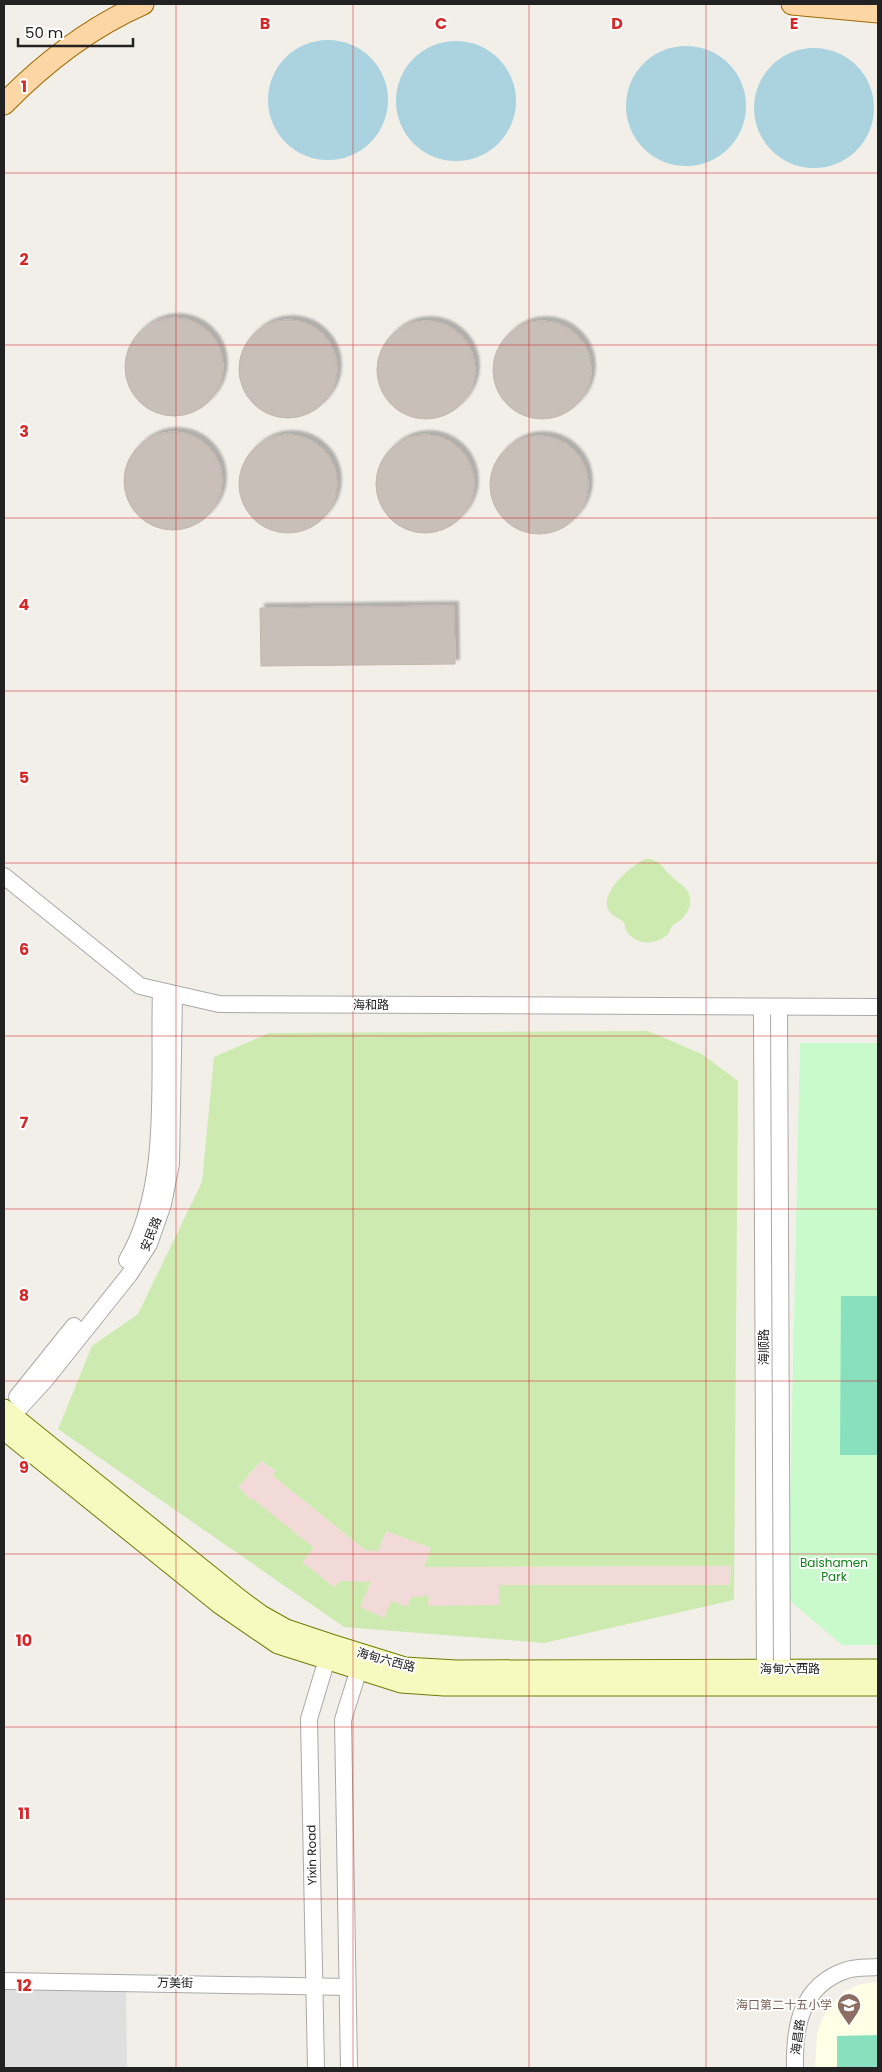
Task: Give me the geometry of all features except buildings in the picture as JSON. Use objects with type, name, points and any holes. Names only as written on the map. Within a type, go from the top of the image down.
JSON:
[{"type":"main road","points":[[4,93],[64,42],[92,23],[127,4]]},
{"type":"main road","points":[[4,104],[38,72],[69,48],[103,26],[143,4]]},
{"type":"main road","points":[[792,4],[878,12]]},
{"type":"main road","name":"海甸六西路","points":[[6,1417],[238,1618],[278,1644],[329,1652],[362,1662],[401,1683],[433,1686],[773,1678],[878,1669]]},
{"type":"main road","name":"海甸六西路","points":[[773,1678],[878,1686]]},
{"type":"street","name":"海和路","points":[[4,876],[140,986],[218,1014],[779,1012]]},
{"type":"street","name":"海和路","points":[[4,886],[135,992],[168,996]]},
{"type":"street","name":"安民路","points":[[6,1417],[46,1379],[129,1275],[148,1244],[163,1204],[171,1164],[173,1116],[168,996]]},
{"type":"street","points":[[779,1012],[878,1007]]},
{"type":"street","name":"海顺路","points":[[762,1012],[773,1678]]},
{"type":"street","name":"海顺路","points":[[773,1678],[779,1012]]},
{"type":"street","points":[[779,1012],[878,1014]]},
{"type":"street","name":"Yixin Road","points":[[316,2068],[309,1719],[329,1652]]},
{"type":"street","points":[[349,2068],[343,1720],[362,1662]]},
{"type":"street","name":"海昌路","points":[[795,2068],[795,2045],[798,2026],[804,2006],[813,1992],[828,1978],[849,1969],[878,1967]]},
{"type":"street","name":"海昌路","points":[[804,2068],[806,2027],[812,2009],[821,1997],[833,1984],[850,1976],[878,1974]]},
{"type":"street","name":"万美街","points":[[4,1975],[109,1975],[347,1984]]},
{"type":"street","name":"万美街","points":[[4,1981],[315,1983]]},
{"type":"shaded area","points":[[261,1461],[276,1472],[272,1475],[365,1550],[386,1531],[432,1548],[425,1567],[731,1566],[730,1585],[500,1585],[500,1605],[407,1607],[385,1619],[360,1607],[371,1583],[340,1581],[334,1587],[301,1562],[314,1548],[251,1500],[238,1487]]},
{"type":"shaded area","name":"海口第二十五小学","points":[[878,1982],[878,2068],[815,2068],[817,2034],[823,2017],[832,2004],[844,1992],[861,1984]]},
{"type":"shaded area","points":[[126,1988],[127,2068],[4,2068],[4,1989]]},
{"type":"green space","points":[[645,859],[658,862],[682,885],[690,896],[690,905],[687,913],[672,925],[669,933],[653,942],[640,941],[630,935],[624,923],[609,911],[607,904],[612,888],[625,874]]},
{"type":"green space","points":[[648,1031],[702,1054],[738,1081],[734,1600],[544,1643],[344,1627],[58,1429],[92,1346],[138,1314],[202,1182],[214,1057],[269,1033]],"holes":[[[261,1461],[276,1471],[272,1475],[365,1550],[378,1551],[386,1531],[431,1548],[424,1567],[731,1566],[730,1585],[499,1585],[500,1605],[428,1606],[429,1596],[412,1597],[407,1607],[391,1601],[384,1618],[360,1607],[371,1582],[340,1581],[334,1587],[302,1562],[314,1548],[253,1499],[251,1500],[238,1487]]]},
{"type":"green space","name":"Baishamen Park","points":[[800,1043],[878,1043],[878,1645],[842,1645],[788,1599]]},
{"type":"green space","points":[[841,1296],[878,1296],[878,1455],[840,1455]]},
{"type":"green space","points":[[878,2035],[878,2068],[837,2068],[837,2036]]},
{"type":"water","points":[[328,40],[340,41],[351,45],[361,50],[370,58],[378,67],[383,77],[387,88],[387,112],[383,123],[378,133],[370,142],[361,150],[351,155],[340,159],[328,160],[316,159],[305,155],[295,150],[286,142],[278,133],[273,123],[269,112],[268,100],[269,88],[273,77],[278,67],[286,58],[295,50],[305,45],[316,41]]},
{"type":"water","points":[[456,41],[468,42],[479,46],[489,51],[498,59],[506,68],[511,78],[515,89],[515,113],[511,124],[506,134],[498,143],[489,151],[479,156],[468,160],[456,161],[444,160],[433,156],[423,151],[414,143],[406,134],[401,124],[397,113],[396,101],[397,89],[401,78],[406,68],[414,59],[423,51],[433,46],[444,42]]},
{"type":"water","points":[[686,46],[698,47],[709,51],[719,56],[728,64],[736,73],[741,83],[745,94],[745,118],[741,129],[736,139],[728,148],[719,156],[709,161],[698,165],[686,166],[674,165],[663,161],[653,156],[644,148],[636,139],[631,129],[627,118],[626,106],[627,94],[631,83],[636,73],[644,64],[653,56],[663,51],[674,47]]},
{"type":"water","points":[[814,48],[826,49],[837,53],[847,58],[856,66],[864,75],[869,85],[873,96],[873,120],[869,131],[864,141],[856,150],[847,158],[837,163],[826,167],[814,168],[802,167],[791,163],[781,158],[772,150],[764,141],[759,131],[755,120],[754,108],[755,96],[759,85],[764,75],[772,66],[781,58],[791,53],[802,49]]},
{"type":"place","name":"海口第二十五小学","points":[[849,2026]]}]
